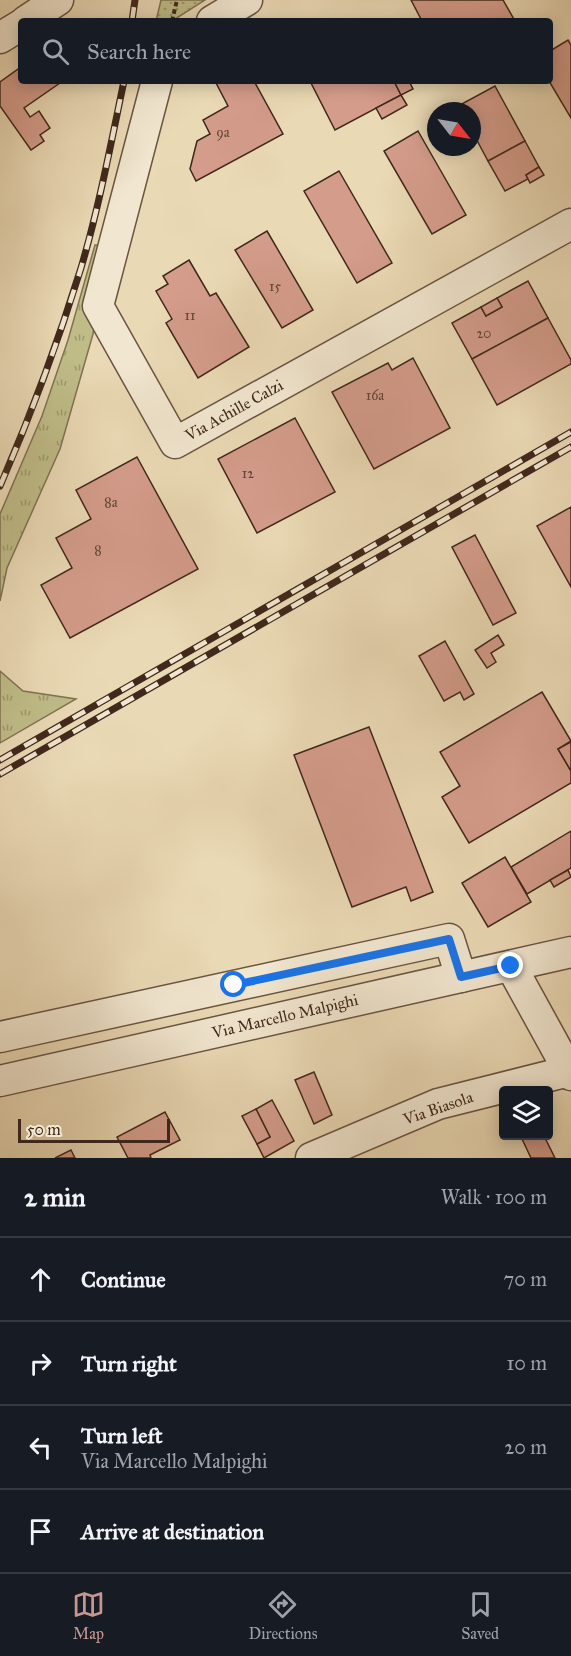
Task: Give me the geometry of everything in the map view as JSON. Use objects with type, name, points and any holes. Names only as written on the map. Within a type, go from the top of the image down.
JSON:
[{"type":"street","points":[[31,18],[58,0]]},
{"type":"street","points":[[217,18],[247,0]]},
{"type":"street","points":[[0,38],[18,27]]},
{"type":"street","name":"Via Achille Calzi","points":[[156,84],[98,306],[175,443],[571,224]]},
{"type":"street","points":[[0,1037],[449,939],[461,977]]},
{"type":"street","name":"Via Marcello Malpighi","points":[[0,1081],[571,952]]},
{"type":"street","points":[[341,962],[349,1001]]},
{"type":"street","points":[[511,966],[570,1073]]},
{"type":"street","name":"Via Biasola","points":[[311,1158],[438,1104],[570,1073]]},
{"type":"path","points":[[173,18],[177,0]]},
{"type":"green space","points":[[161,0],[205,0],[177,18],[157,18]]},
{"type":"green space","points":[[95,245],[107,246],[93,334],[60,449],[7,568],[0,601],[0,514],[42,416],[68,340]]},
{"type":"green space","points":[[0,671],[23,691],[76,699],[0,743]]},
{"type":"building","points":[[411,0],[503,0],[513,18],[420,18]]},
{"type":"building","points":[[568,40],[571,45],[571,118],[551,84],[553,84],[553,49]]},
{"type":"building","points":[[18,69],[18,84],[59,84],[24,108],[30,117],[39,111],[50,128],[40,135],[44,141],[31,150],[0,106],[0,82]]},
{"type":"building","points":[[217,84],[256,84],[283,134],[196,181],[190,169],[197,141],[210,134],[203,120],[228,106]]},
{"type":"building","points":[[312,84],[396,84],[401,95],[335,130]]},
{"type":"building","points":[[396,84],[410,84],[413,89],[401,95]]},
{"type":"building","points":[[495,86],[525,141],[488,161],[481,148],[481,102],[465,102]]},
{"type":"building","points":[[401,95],[407,105],[382,119],[376,108]]},
{"type":"building","points":[[418,131],[427,147],[427,156],[432,156],[466,215],[432,234],[384,151]]},
{"type":"building","points":[[525,141],[539,167],[526,175],[528,179],[505,191],[488,161]]},
{"type":"building","points":[[539,167],[544,175],[530,183],[526,175]]},
{"type":"building","points":[[339,171],[392,263],[357,283],[304,191]]},
{"type":"building","points":[[267,231],[313,310],[282,328],[235,250]]},
{"type":"building","points":[[189,260],[210,296],[216,293],[249,347],[198,378],[166,323],[172,319],[156,291],[168,284],[163,276]]},
{"type":"building","points":[[528,281],[548,318],[472,359],[452,323],[481,307],[486,316],[502,307],[497,298]]},
{"type":"building","points":[[497,298],[502,307],[486,316],[481,307]]},
{"type":"building","points":[[548,318],[571,364],[497,405],[472,359]]},
{"type":"building","points":[[413,358],[450,428],[374,469],[332,392],[388,363],[392,370]]},
{"type":"building","points":[[295,418],[335,492],[257,533],[218,459]]},
{"type":"building","points":[[137,457],[198,569],[70,638],[41,585],[72,568],[56,538],[91,519],[76,490]]},
{"type":"building","points":[[571,507],[571,587],[537,526]]},
{"type":"building","points":[[475,535],[516,613],[493,625],[452,547]]},
{"type":"building","points":[[498,635],[504,645],[491,653],[496,662],[487,668],[475,650]]},
{"type":"building","points":[[445,641],[474,694],[464,700],[460,692],[444,701],[419,656]]},
{"type":"building","points":[[542,692],[571,741],[558,749],[571,771],[571,783],[469,843],[442,797],[460,786],[440,752]]},
{"type":"building","points":[[369,727],[433,892],[411,901],[406,887],[352,907],[294,755]]},
{"type":"building","points":[[571,742],[571,771],[558,749]]},
{"type":"building","points":[[571,831],[571,868],[527,894],[511,867]]},
{"type":"building","points":[[505,857],[531,902],[488,927],[462,883]]},
{"type":"building","points":[[568,870],[571,877],[554,887],[550,880]]},
{"type":"building","points":[[314,1072],[332,1115],[314,1124],[295,1080]]},
{"type":"building","points":[[272,1100],[294,1141],[264,1158],[257,1144],[270,1137],[256,1109]]},
{"type":"building","points":[[256,1109],[270,1137],[257,1144],[242,1116]]},
{"type":"building","points":[[165,1112],[180,1140],[150,1155],[151,1158],[128,1158],[117,1137]]},
{"type":"building","points":[[522,1140],[546,1140],[555,1158],[531,1158]]},
{"type":"building","points":[[71,1150],[75,1158],[55,1158]]},
{"type":"railway","points":[[132,18],[135,0]]},
{"type":"railway","points":[[0,486],[44,378],[81,268],[99,198],[123,84]]},
{"type":"railway","points":[[0,760],[571,432]]},
{"type":"railway","points":[[0,774],[571,447]]},
{"type":"route","points":[[234,985],[449,939],[461,977],[511,966]]}]
